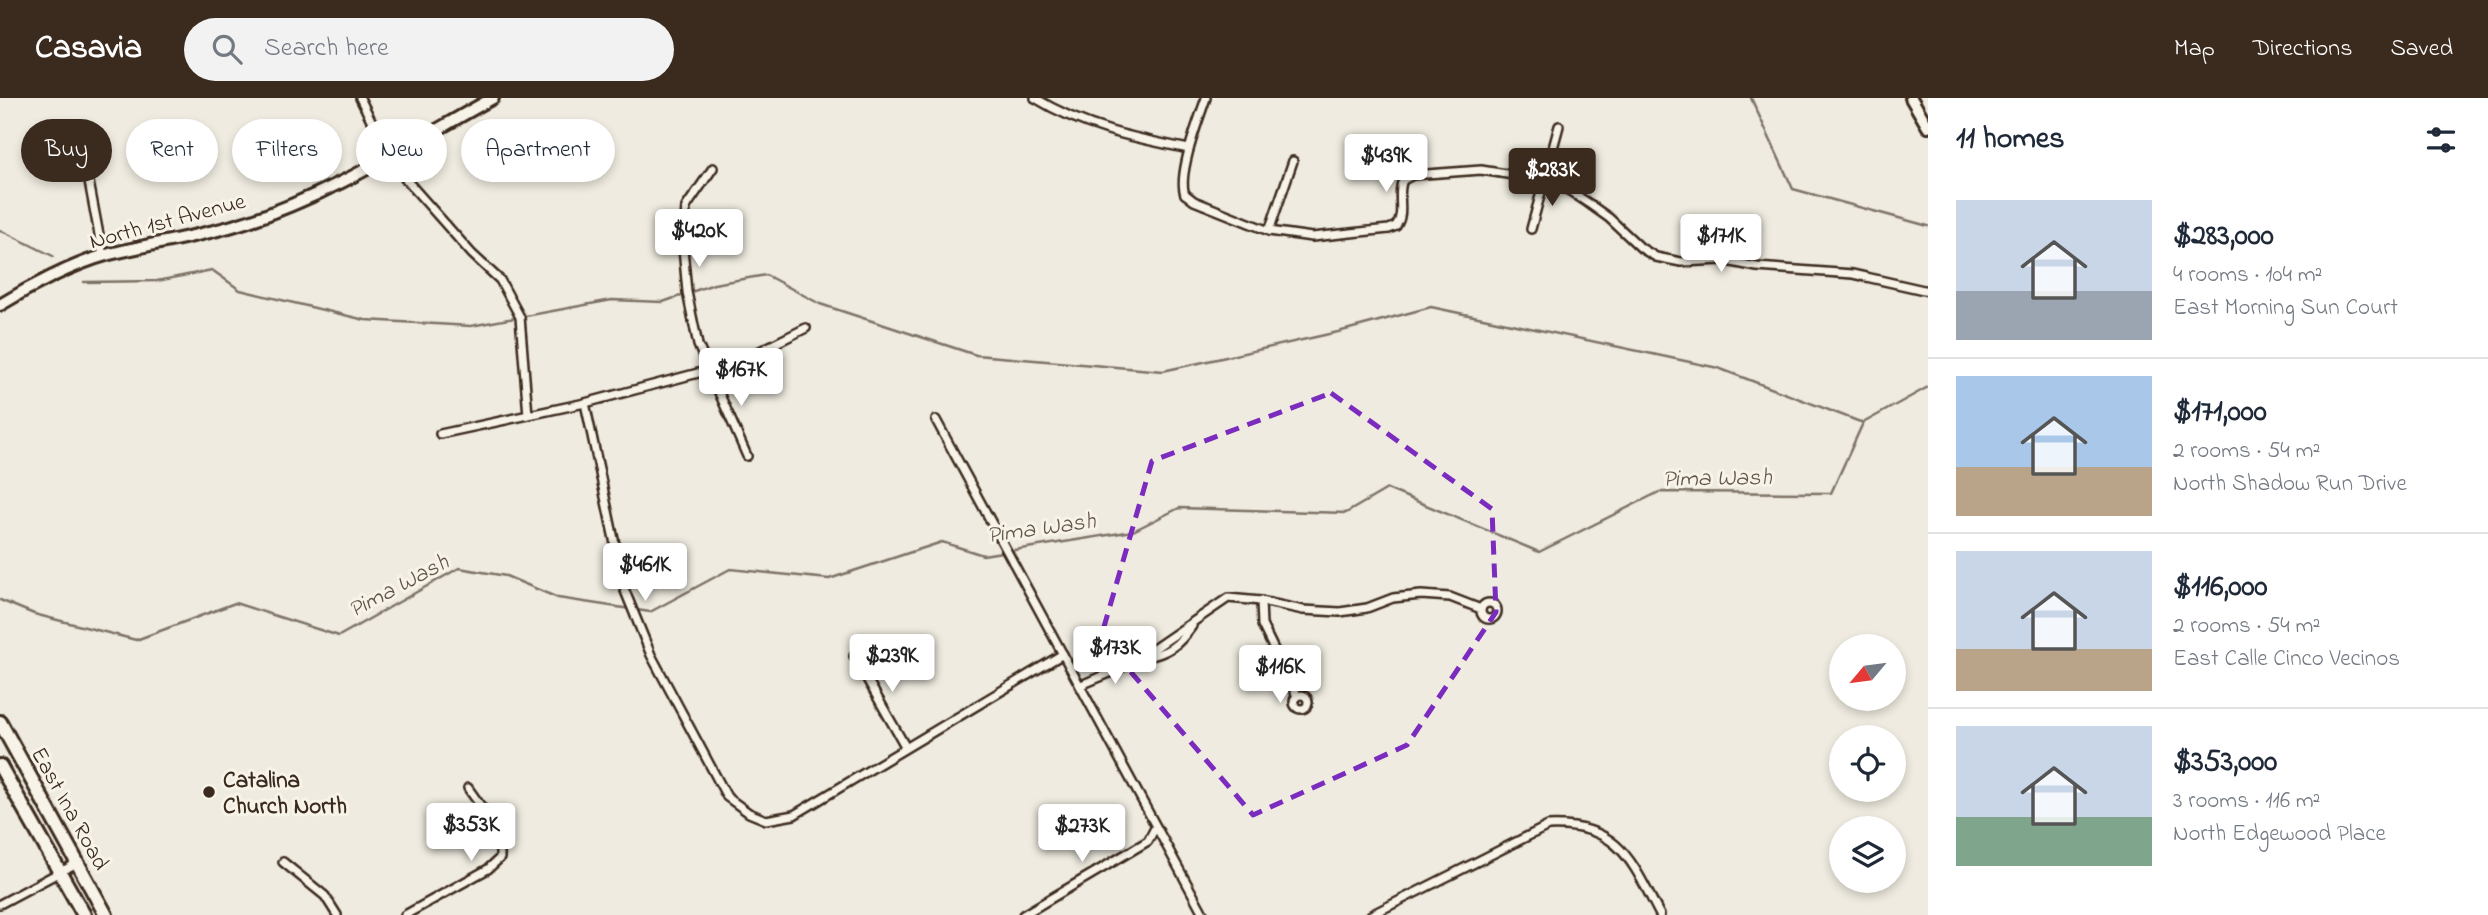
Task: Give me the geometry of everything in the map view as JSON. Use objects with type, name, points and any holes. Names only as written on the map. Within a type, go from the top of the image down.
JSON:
[{"type":"main road","name":"North 1st Avenue","points":[[447,123],[493,98]]},
{"type":"main road","points":[[1911,98],[1928,127]]},
{"type":"main road","name":"North 1st Avenue","points":[[0,305],[48,279],[103,256],[236,225],[296,203],[356,172]]},
{"type":"main road","name":"East Ina Road","points":[[0,722],[106,915]]},
{"type":"main road","name":"East Ina Road","points":[[0,766],[84,915]]},
{"type":"street","points":[[360,98],[370,119]]},
{"type":"street","points":[[1035,98],[1101,128],[1143,141],[1189,149]]},
{"type":"street","points":[[1206,98],[1189,149],[1182,196],[1269,231],[1312,237],[1398,228],[1401,178],[1481,170],[1545,180],[1570,191],[1609,218],[1641,248],[1656,257],[1681,262],[1722,260],[1757,267],[1853,274],[1928,291]]},
{"type":"street","points":[[1531,229],[1559,126]]},
{"type":"street","points":[[1269,231],[1293,161]]},
{"type":"street","points":[[713,168],[686,207],[683,248],[687,292],[698,345],[747,456]]},
{"type":"street","points":[[88,182],[103,256]]},
{"type":"street","points":[[410,182],[472,254],[500,280],[520,317],[528,415]]},
{"type":"street","points":[[440,434],[585,402],[736,363],[806,328]]},
{"type":"street","points":[[585,402],[625,591],[651,654],[727,797],[749,813],[766,820],[794,815],[905,746],[1063,654]]},
{"type":"street","points":[[936,420],[1204,915]]},
{"type":"street","points":[[1081,685],[1135,659],[1155,656],[1179,645],[1197,619],[1228,598],[1261,601],[1303,610],[1340,612],[1367,608],[1393,598],[1421,594],[1450,597],[1481,609]]},
{"type":"street","points":[[1261,601],[1262,625],[1297,696]]},
{"type":"street","points":[[854,656],[905,746]]},
{"type":"street","points":[[405,915],[488,869],[500,858],[501,843],[492,822],[468,788]]},
{"type":"street","points":[[1371,915],[1548,827],[1568,825],[1588,828],[1618,846],[1633,864],[1660,915]]},
{"type":"street","points":[[1023,915],[1148,841],[1155,828]]},
{"type":"street","points":[[283,862],[324,896],[337,915]]},
{"type":"street","points":[[0,904],[77,863]]},
{"type":"highlighted area","points":[[1331,393],[1492,509],[1496,612],[1407,745],[1253,815],[1101,637],[1152,461]]},
{"type":"waterway","points":[[1751,98],[1793,189],[1928,226]]},
{"type":"waterway","points":[[0,230],[53,256]]},
{"type":"waterway","points":[[84,282],[157,281],[212,270],[240,290],[365,320],[471,326],[612,300],[663,302],[714,284],[766,275],[820,304],[976,355],[1163,371],[1338,332],[1431,307],[1718,368],[1863,423]]},
{"type":"waterway","name":"Pima Wash","points":[[0,600],[34,614],[136,640],[235,603],[339,636],[459,568],[506,576],[558,598],[650,612],[730,569],[829,579],[942,542],[983,555],[1133,531],[1179,508],[1346,513],[1387,489],[1539,552],[1659,492],[1831,493],[1863,423],[1928,387]]},
{"type":"place","name":"Catalina Church North","points":[[209,792]]}]
